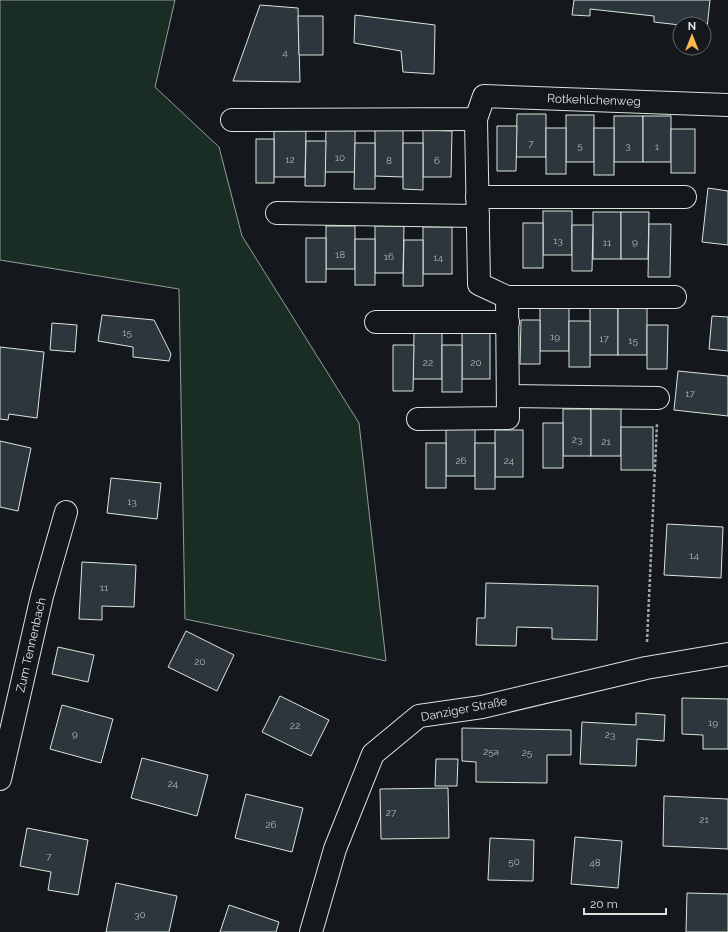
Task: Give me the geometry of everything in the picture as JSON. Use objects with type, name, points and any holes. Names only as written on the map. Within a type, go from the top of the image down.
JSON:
[{"type":"street","name":"Rotkehlchenweg","points":[[675,297],[507,297],[479,284],[476,119],[484,96],[728,105]]},
{"type":"street","points":[[232,120],[476,119]]},
{"type":"street","points":[[277,213],[477,207],[685,197]]},
{"type":"street","points":[[418,419],[508,418],[507,297]]},
{"type":"street","points":[[376,322],[508,322]]},
{"type":"street","points":[[509,396],[658,398]]},
{"type":"street","name":"Zum Tennenbach","points":[[0,779],[42,596],[66,512]]},
{"type":"street","name":"Danziger Straße","points":[[311,932],[335,849],[373,754],[419,716],[482,707],[646,668],[728,654]]},
{"type":"path","points":[[646,668],[658,398]]},
{"type":"green space","points":[[0,0],[175,0],[155,87],[219,147],[242,236],[359,423],[386,661],[185,619],[179,289],[0,260]]},
{"type":"building","points":[[574,0],[710,0],[708,16],[672,16],[672,24],[654,22],[654,16],[590,9],[590,16],[572,15]]},
{"type":"building","points":[[260,5],[298,8],[300,82],[233,81]]},
{"type":"building","points":[[355,15],[435,25],[434,74],[403,72],[401,51],[354,43]]},
{"type":"building","points":[[298,16],[323,16],[323,55],[299,55]]},
{"type":"building","points":[[517,114],[546,114],[546,157],[516,157]]},
{"type":"building","points":[[566,115],[594,115],[594,162],[566,162]]},
{"type":"building","points":[[614,116],[643,116],[643,162],[614,162]]},
{"type":"building","points":[[643,116],[671,116],[671,162],[643,162]]},
{"type":"building","points":[[497,126],[517,126],[516,171],[497,171]]},
{"type":"building","points":[[546,128],[566,128],[566,174],[546,174]]},
{"type":"building","points":[[594,128],[614,128],[614,175],[594,175]]},
{"type":"building","points":[[274,129],[306,129],[305,177],[274,177]]},
{"type":"building","points":[[326,129],[355,129],[355,172],[325,172]]},
{"type":"building","points":[[671,129],[695,129],[695,173],[671,173]]},
{"type":"building","points":[[375,130],[403,130],[403,177],[375,176]]},
{"type":"building","points":[[423,130],[452,131],[451,177],[423,177]]},
{"type":"building","points":[[256,139],[274,139],[274,183],[256,183]]},
{"type":"building","points":[[306,141],[326,141],[325,186],[305,186]]},
{"type":"building","points":[[355,143],[375,143],[375,189],[354,189]]},
{"type":"building","points":[[403,143],[423,143],[423,190],[403,189]]},
{"type":"building","points":[[708,188],[728,191],[728,245],[702,242]]},
{"type":"building","points":[[543,211],[572,211],[572,255],[543,255]]},
{"type":"building","points":[[593,212],[621,212],[621,259],[593,259]]},
{"type":"building","points":[[621,212],[649,212],[648,259],[621,259]]},
{"type":"building","points":[[523,223],[543,223],[543,268],[523,268]]},
{"type":"building","points":[[649,224],[671,224],[670,277],[648,277]]},
{"type":"building","points":[[572,225],[593,225],[592,271],[572,271]]},
{"type":"building","points":[[326,226],[355,226],[355,269],[326,269]]},
{"type":"building","points":[[375,226],[404,226],[403,273],[375,273]]},
{"type":"building","points":[[423,227],[452,227],[452,274],[423,274]]},
{"type":"building","points":[[306,238],[326,238],[326,282],[306,282]]},
{"type":"building","points":[[355,239],[375,239],[375,285],[355,285]]},
{"type":"building","points":[[404,240],[423,240],[423,286],[403,286]]},
{"type":"building","points":[[540,308],[569,308],[569,351],[540,351]]},
{"type":"building","points":[[590,308],[618,308],[618,355],[590,355]]},
{"type":"building","points":[[618,308],[647,308],[647,355],[618,355]]},
{"type":"building","points":[[102,315],[154,320],[171,354],[169,361],[133,357],[133,347],[98,341]]},
{"type":"building","points":[[712,316],[728,317],[728,351],[709,349]]},
{"type":"building","points":[[521,320],[540,320],[540,364],[520,364]]},
{"type":"building","points":[[569,321],[590,321],[590,367],[569,367]]},
{"type":"building","points":[[52,323],[77,325],[75,352],[50,350]]},
{"type":"building","points":[[647,325],[668,325],[667,369],[647,369]]},
{"type":"building","points":[[414,332],[442,332],[442,379],[413,379]]},
{"type":"building","points":[[462,333],[490,333],[490,379],[462,379]]},
{"type":"building","points":[[393,345],[414,345],[413,391],[393,391]]},
{"type":"building","points":[[442,345],[462,345],[462,392],[442,392]]},
{"type":"building","points":[[0,347],[44,352],[37,418],[9,414],[8,420],[0,419]]},
{"type":"building","points":[[678,371],[728,376],[728,416],[674,410]]},
{"type":"building","points":[[563,409],[591,409],[591,456],[563,456]]},
{"type":"building","points":[[591,409],[621,409],[621,456],[591,456]]},
{"type":"building","points":[[543,423],[563,423],[563,468],[543,468]]},
{"type":"building","points":[[621,427],[653,427],[653,470],[621,470]]},
{"type":"building","points":[[446,429],[475,429],[475,476],[446,476]]},
{"type":"building","points":[[495,430],[523,430],[523,477],[495,477]]},
{"type":"building","points":[[0,441],[31,448],[18,511],[0,507]]},
{"type":"building","points":[[426,443],[446,443],[446,488],[426,488]]},
{"type":"building","points":[[475,443],[495,443],[495,489],[475,489]]},
{"type":"building","points":[[111,478],[161,483],[157,519],[107,513]]},
{"type":"building","points":[[667,524],[723,527],[721,578],[664,575]]},
{"type":"building","points":[[82,562],[136,565],[134,607],[102,606],[102,620],[79,619]]},
{"type":"building","points":[[486,583],[598,586],[597,640],[552,639],[552,628],[517,627],[516,646],[476,645],[477,618],[485,618]]},
{"type":"building","points":[[186,631],[234,655],[217,691],[168,667]]},
{"type":"building","points":[[58,647],[94,655],[88,682],[52,674]]},
{"type":"building","points":[[280,696],[329,720],[311,756],[262,732]]},
{"type":"building","points":[[682,698],[728,699],[728,749],[703,749],[703,735],[682,734]]},
{"type":"building","points":[[62,705],[113,719],[101,763],[50,749]]},
{"type":"building","points":[[636,713],[665,715],[664,741],[637,739],[636,766],[580,764],[582,722],[636,725]]},
{"type":"building","points":[[462,728],[571,730],[571,755],[547,755],[547,783],[476,782],[476,762],[462,761]]},
{"type":"building","points":[[142,758],[208,775],[197,816],[131,798]]},
{"type":"building","points":[[436,759],[458,759],[457,786],[435,786]]},
{"type":"building","points":[[448,788],[449,838],[381,839],[380,789]]},
{"type":"building","points":[[246,794],[303,808],[292,852],[235,838]]},
{"type":"building","points":[[664,796],[728,799],[728,849],[663,846]]},
{"type":"building","points":[[27,828],[88,840],[78,895],[48,890],[51,872],[20,866]]},
{"type":"building","points":[[575,837],[622,841],[618,888],[571,884]]},
{"type":"building","points":[[490,838],[534,840],[533,881],[488,880]]},
{"type":"building","points":[[116,883],[177,896],[169,932],[106,932]]},
{"type":"building","points":[[687,893],[728,894],[728,932],[686,932]]},
{"type":"building","points":[[229,905],[279,922],[276,932],[220,932]]}]
